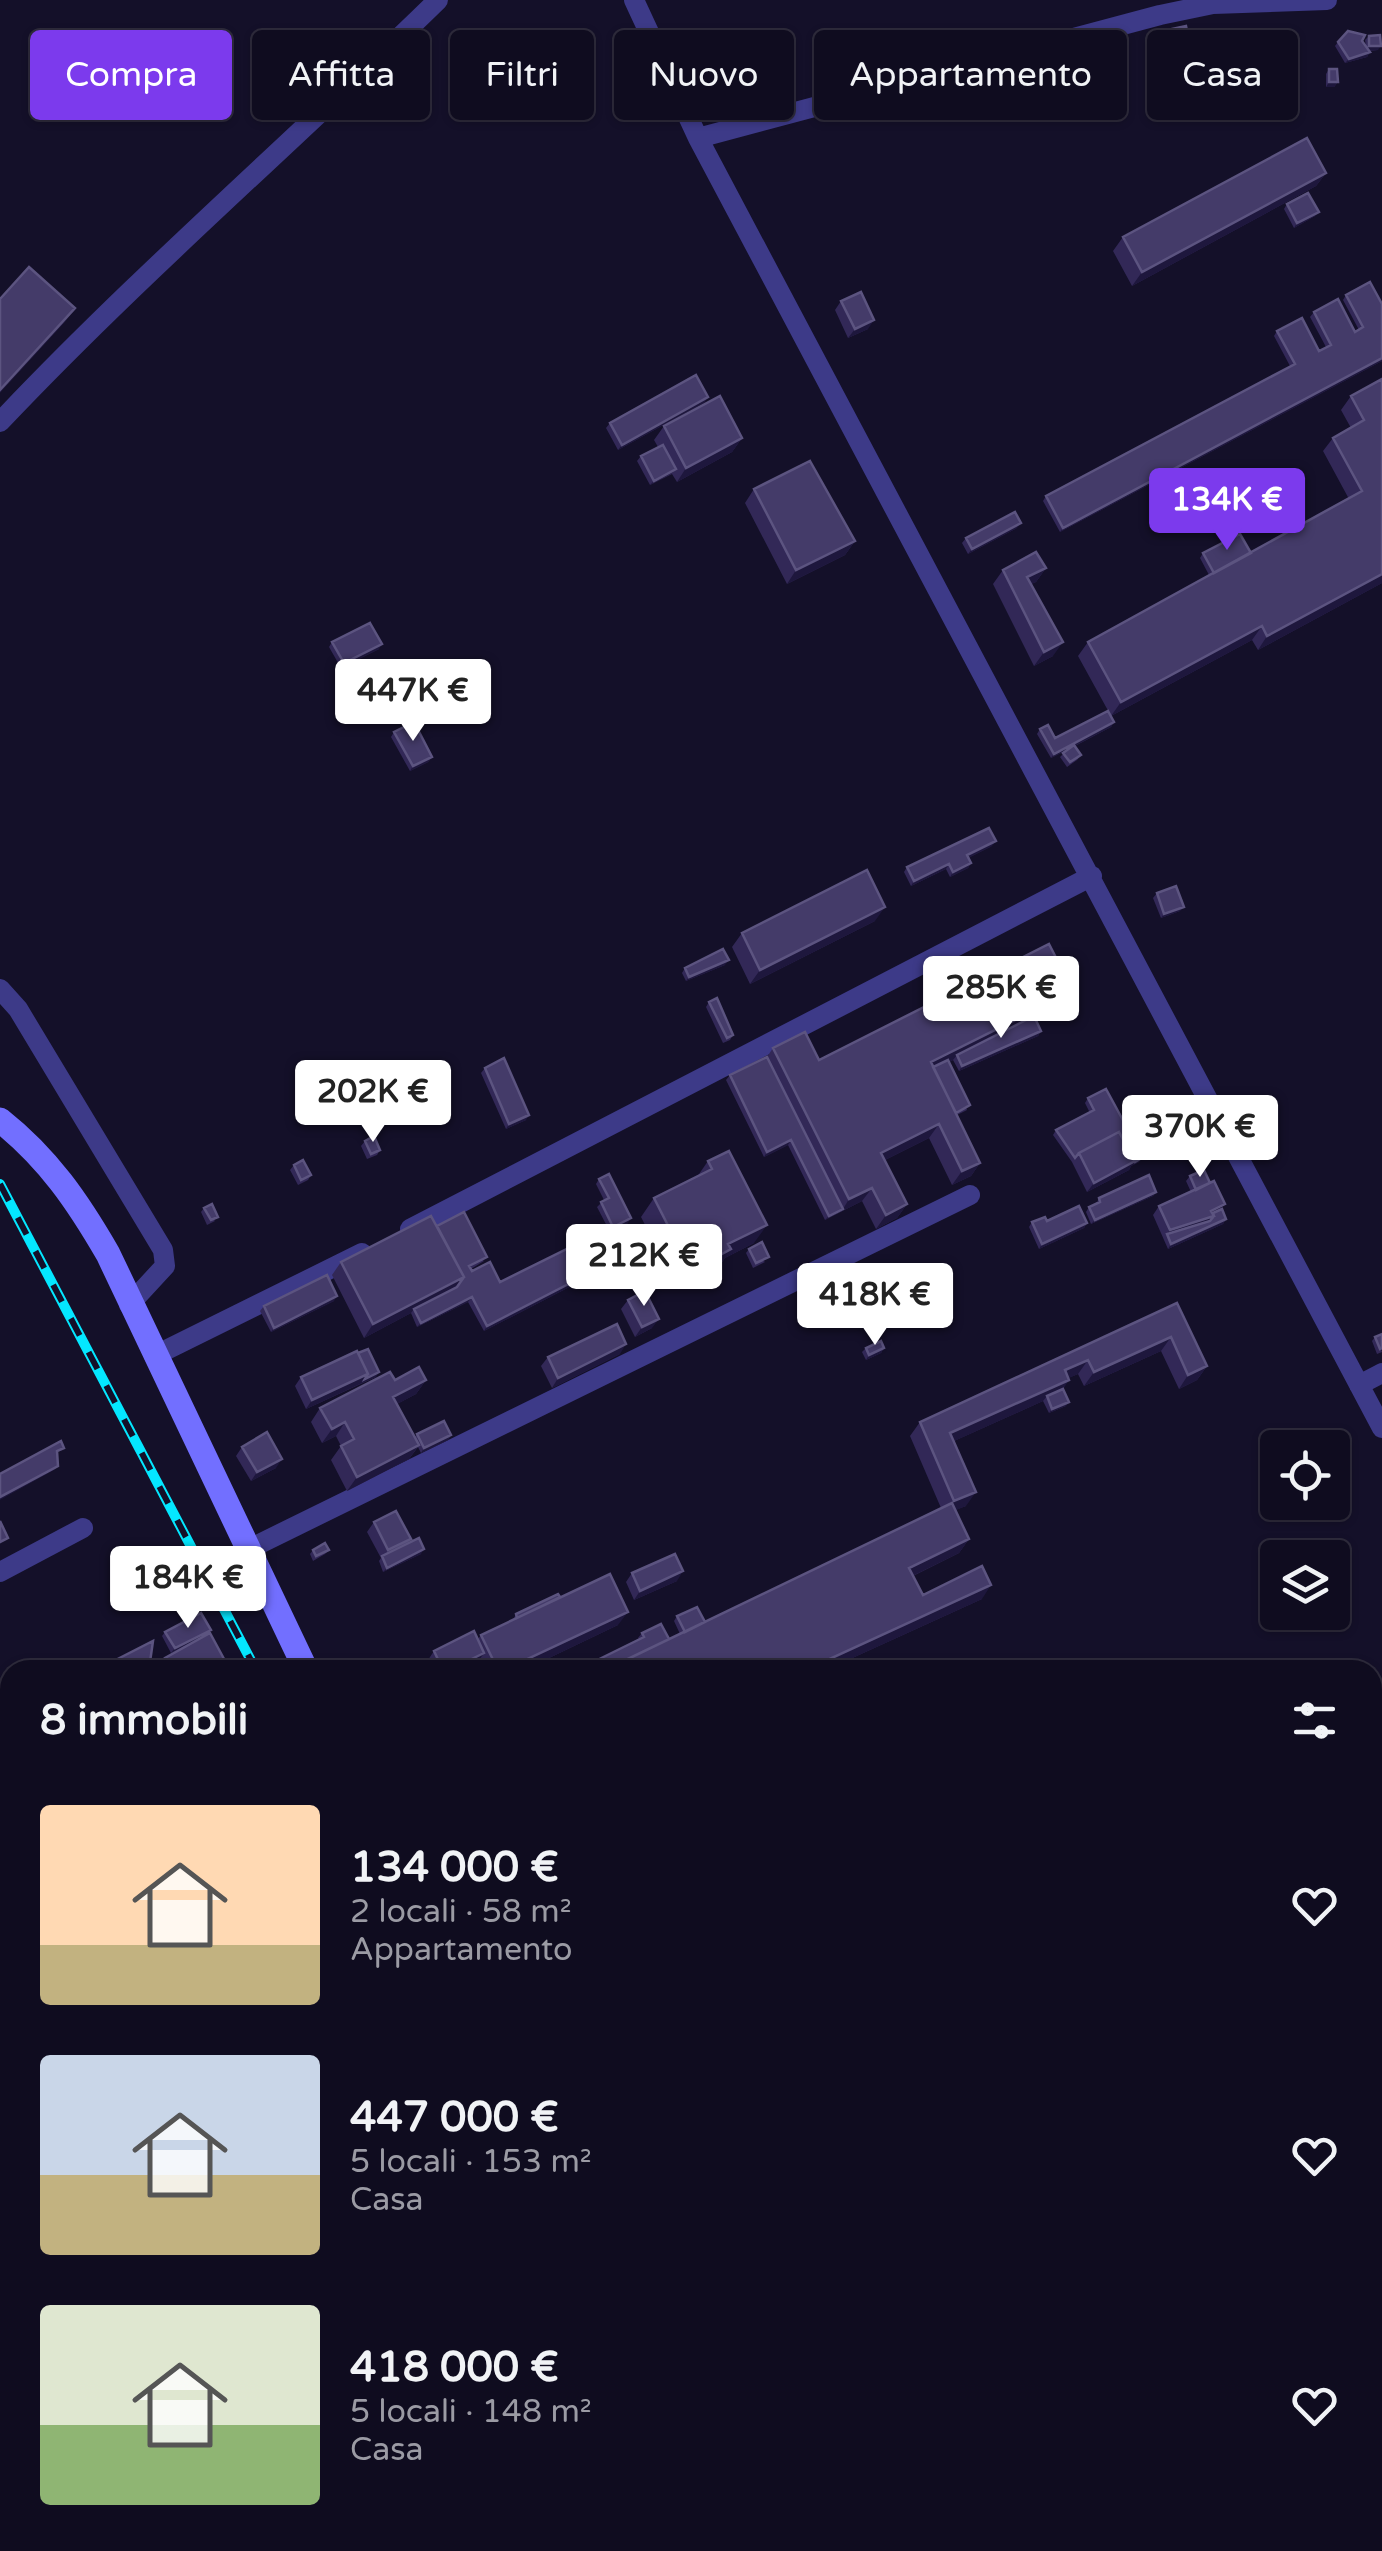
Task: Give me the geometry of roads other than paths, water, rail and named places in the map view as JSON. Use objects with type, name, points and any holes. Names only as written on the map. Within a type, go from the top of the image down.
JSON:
[{"type":"main road","points":[[0,1120],[28,1142],[72,1192],[108,1254],[301,1660]]},
{"type":"street","points":[[0,422],[86,332],[282,152],[438,0]]},
{"type":"street","points":[[634,0],[698,138],[1382,1428]]},
{"type":"street","points":[[698,138],[1160,14],[1213,4],[1327,0]]},
{"type":"street","points":[[154,1356],[388,1240],[1092,876]]},
{"type":"street","points":[[0,989],[18,1009],[163,1250],[165,1266],[129,1305]]},
{"type":"street","points":[[247,1550],[970,1195]]},
{"type":"street","points":[[1359,1385],[1382,1373]]},
{"type":"street","points":[[0,1572],[83,1528]]},
{"type":"railway","points":[[0,1184],[251,1660]]}]
